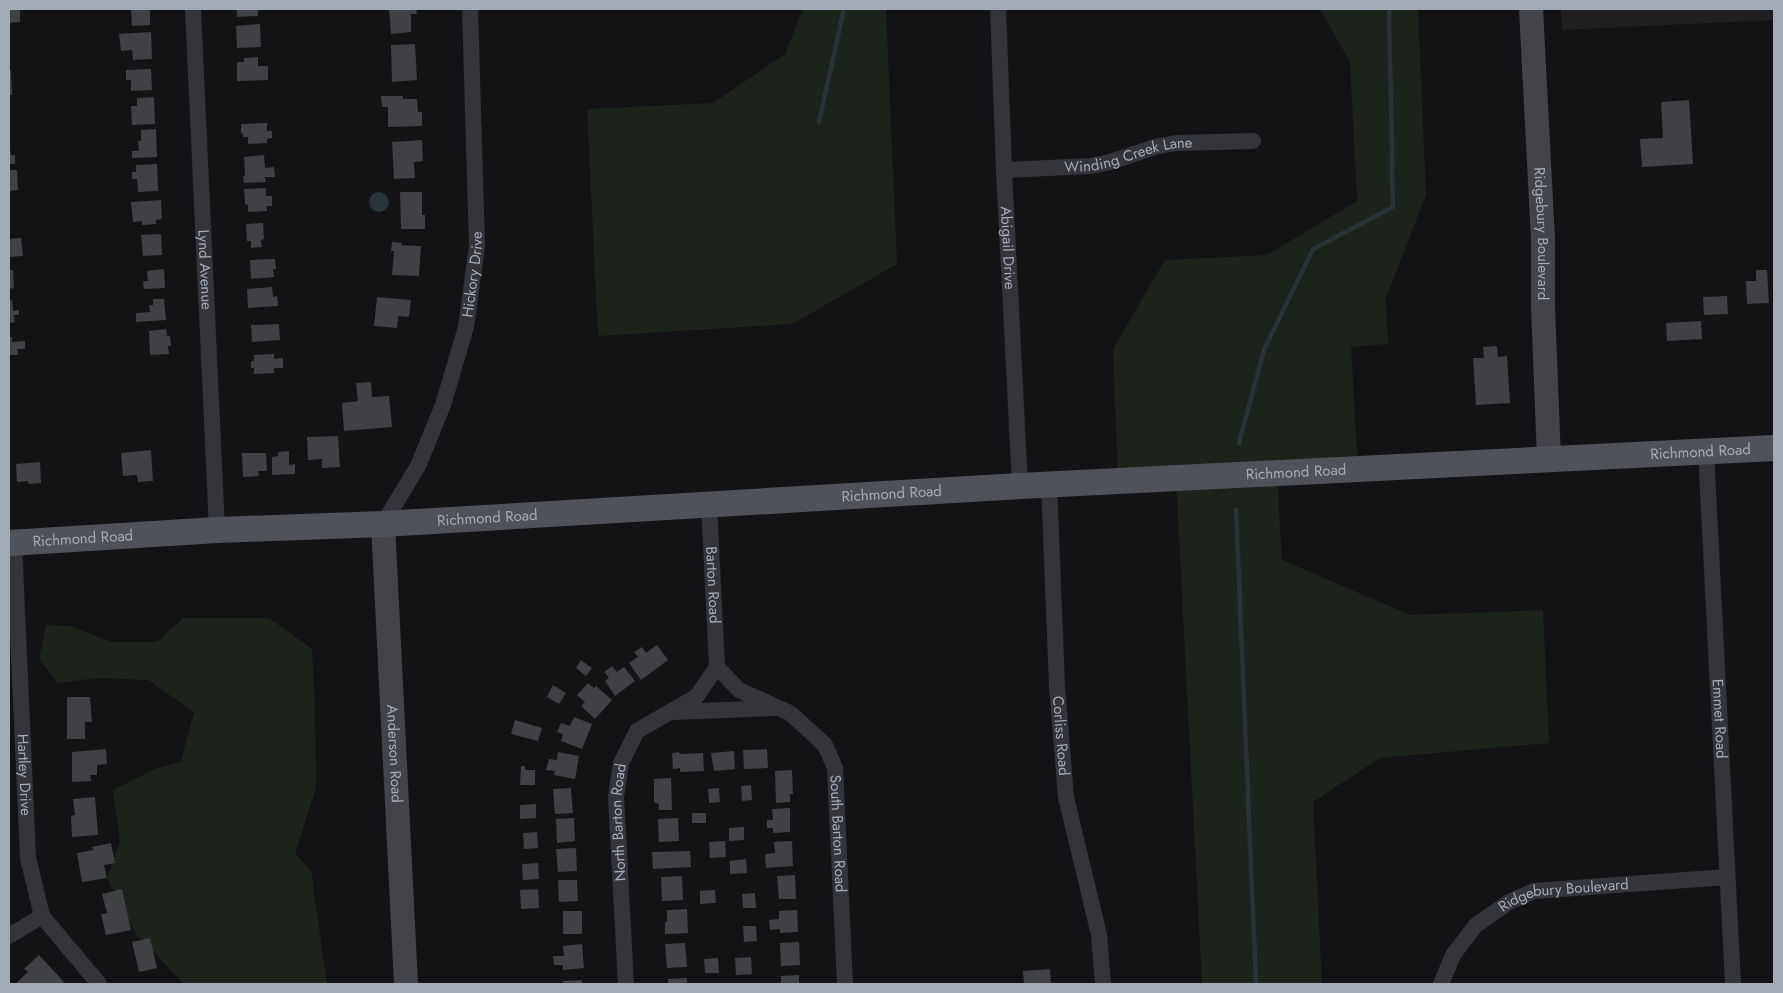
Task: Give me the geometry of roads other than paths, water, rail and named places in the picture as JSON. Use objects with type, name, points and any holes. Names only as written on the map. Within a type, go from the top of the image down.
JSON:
[{"type":"main road","name":"Richmond Road","points":[[11,543],[217,530],[383,524],[1049,484],[1774,448]]},
{"type":"street","name":"Lynd Avenue","points":[[192,9],[217,530]]},
{"type":"street","name":"Hickory Drive","points":[[383,524],[418,466],[443,405],[466,327],[477,246],[470,9]]},
{"type":"street","name":"Abigail Drive","points":[[998,9],[1020,486]]},
{"type":"street","name":"Ridgebury Boulevard","points":[[1531,9],[1543,239],[1543,308],[1549,459]]},
{"type":"street","name":"Winding Creek Lane","points":[[1004,170],[1091,166],[1110,162],[1154,147],[1176,143],[1253,141]]},
{"type":"street","name":"Emmet Road","points":[[1706,451],[1733,984]]},
{"type":"street","name":"Corliss Road","points":[[1049,484],[1057,686],[1066,797],[1100,935],[1103,984]]},
{"type":"street","name":"Barton Road","points":[[709,504],[718,667]]},
{"type":"street","name":"Anderson Road","points":[[383,524],[406,984]]},
{"type":"street","name":"Hartley Drive","points":[[11,543],[28,858],[42,916],[99,984]]},
{"type":"street","name":"South Barton Road","points":[[718,667],[739,690],[790,713],[825,745],[834,768],[845,984]]},
{"type":"street","name":"North Barton Road","points":[[626,984],[616,797],[621,763],[637,731],[696,697],[718,667]]},
{"type":"street","name":"North Barton Road","points":[[669,712],[778,707]]},
{"type":"street","name":"Ridgebury Boulevard","points":[[1442,984],[1453,955],[1476,925],[1509,902],[1534,891],[1727,877]]},
{"type":"street","points":[[9,936],[42,916]]},
{"type":"waterway","points":[[819,122],[844,9]]},
{"type":"waterway","points":[[1239,443],[1264,350],[1313,249],[1393,207],[1389,9]]},
{"type":"waterway","points":[[1236,510],[1256,984]]}]
